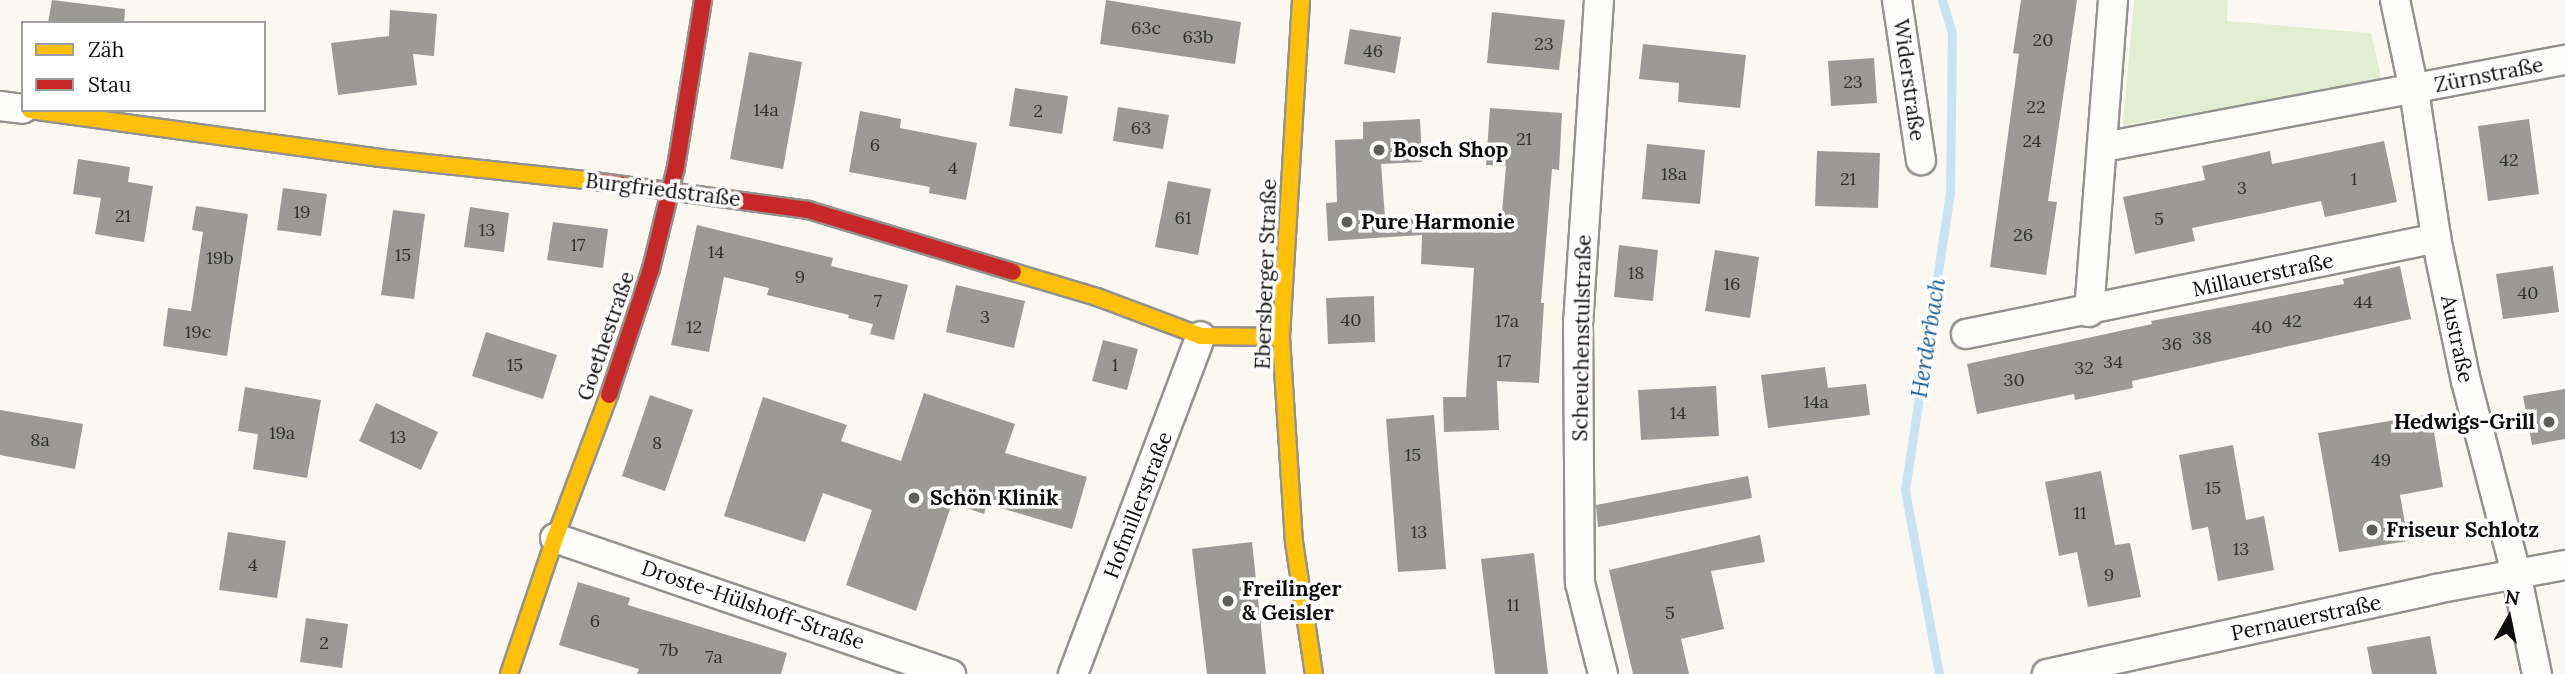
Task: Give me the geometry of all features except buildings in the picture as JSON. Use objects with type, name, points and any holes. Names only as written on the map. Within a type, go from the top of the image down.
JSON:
[{"type":"street","name":"Goethestraße","points":[[509,674],[555,538],[621,365],[652,269],[671,190],[703,0]]},
{"type":"street","name":"Ebersberger Straße","points":[[1301,0],[1281,337],[1294,542],[1314,674]]},
{"type":"street","name":"Scheuchenstulstraße","points":[[1599,0],[1578,321],[1580,583],[1603,674]]},
{"type":"street","name":"Widerstraße","points":[[1897,0],[1921,160]]},
{"type":"street","points":[[2090,312],[2113,0]]},
{"type":"street","name":"Austraße","points":[[2395,0],[2414,90],[2436,238],[2466,381],[2516,573],[2537,674]]},
{"type":"street","name":"Zürnstraße","points":[[2414,90],[2565,60]]},
{"type":"street","points":[[2104,147],[2414,90]]},
{"type":"street","points":[[0,106],[21,109]]},
{"type":"street","name":"Burgfriedstraße","points":[[45,112],[379,158],[671,190],[808,210],[1097,297],[1201,336],[1281,337]]},
{"type":"street","name":"Millauerstraße","points":[[1966,334],[2090,312],[2436,238]]},
{"type":"street","name":"Hofmillerstraße","points":[[1073,674],[1201,336]]},
{"type":"street","name":"Droste-Hülshoff-Straße","points":[[555,538],[951,674]]},
{"type":"street","name":"Pernauerstraße","points":[[2047,674],[2516,573],[2565,565]]},
{"type":"green space","points":[[2134,0],[2228,0],[2227,21],[2371,33],[2382,81],[2123,125]]},
{"type":"waterway","name":"Herderbach","points":[[1939,674],[1905,490],[1950,194],[1952,33],[1942,0]]},
{"type":"traffic: slow","points":[[1301,0],[1281,337],[1294,542],[1314,674]]},
{"type":"traffic: slow","points":[[45,112],[379,158],[594,181]]},
{"type":"traffic: slow","points":[[1013,272],[1097,297],[1201,336],[1281,337]]},
{"type":"traffic: slow","points":[[509,674],[555,538],[609,395]]},
{"type":"traffic: jam","points":[[609,395],[651,269],[676,167],[703,0]]},
{"type":"traffic: jam","points":[[594,181],[808,210],[1013,272]]},
{"type":"place","name":"Bosch Shop","points":[[1379,150]]},
{"type":"place","name":"Pure Harmonie","points":[[1347,222]]},
{"type":"place","name":"Hedwigs-Grill","points":[[2549,422]]},
{"type":"place","name":"Schön Klinik","points":[[914,498]]},
{"type":"place","name":"Friseur Schlotz","points":[[2372,530]]},
{"type":"place","name":"Freilinger & Geisler","points":[[1228,601]]}]
